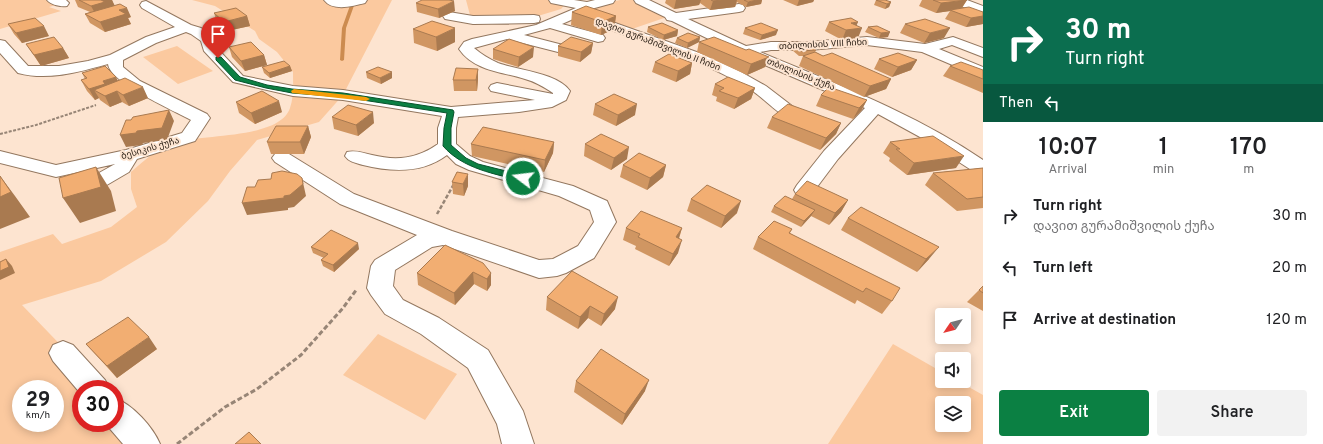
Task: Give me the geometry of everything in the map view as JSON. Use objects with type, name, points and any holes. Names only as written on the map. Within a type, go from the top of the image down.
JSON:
[{"type":"street","points":[[330,0],[343,4],[361,0]]},
{"type":"street","points":[[555,0],[577,8]]},
{"type":"street","points":[[449,16],[473,20],[499,21],[577,8],[609,0]]},
{"type":"street","name":"თბილისის ქუჩა","points":[[640,0],[671,17],[744,51],[876,106],[933,137],[983,169]]},
{"type":"street","points":[[956,0],[983,10]]},
{"type":"street","points":[[146,5],[186,28],[196,31],[208,40],[209,48],[238,79],[292,91],[343,95],[451,112],[519,107],[552,102],[560,97],[562,91],[540,79],[492,66],[473,56],[466,49],[469,45],[477,42],[549,24],[577,8]]},
{"type":"street","name":"დავით გურამიშვილის II ჩიხი","points":[[577,8],[700,58],[736,75],[760,89],[790,113],[820,124]]},
{"type":"street","points":[[671,17],[739,8]]},
{"type":"street","points":[[549,24],[598,38]]},
{"type":"street","points":[[0,44],[23,70],[40,73],[65,71],[115,58],[150,40],[186,28]]},
{"type":"street","points":[[509,35],[558,48]]},
{"type":"street","name":"თბილისის VIII ჩიხი","points":[[744,51],[770,46],[809,46],[867,41],[925,48],[983,73]]},
{"type":"street","name":"თბილისის VIII ჩიხი","points":[[925,48],[953,42],[983,53]]},
{"type":"street","name":"ბესიკის ქუჩა","points":[[0,157],[56,171],[81,191],[122,168],[130,155],[189,137],[201,118],[134,84],[116,68],[115,58]]},
{"type":"street","points":[[497,88],[556,99]]},
{"type":"street","points":[[804,190],[831,155],[876,106]]},
{"type":"street","points":[[451,112],[447,128],[455,153]]},
{"type":"street","points":[[282,158],[347,199],[436,234],[539,269],[557,267],[586,252],[605,222],[599,206],[566,190],[476,166],[455,153],[438,154],[419,163],[404,165],[371,162],[354,156]]},
{"type":"street","points":[[436,234],[383,266],[380,288],[394,307],[430,326],[478,359],[512,421],[518,444]]},
{"type":"street","points":[[63,354],[87,380]]},
{"type":"street","points":[[124,422],[144,444]]},
{"type":"path","points":[[0,134],[21,130],[96,105]]},
{"type":"path","points":[[436,234],[453,187],[455,153]]},
{"type":"path","points":[[177,444],[225,407],[257,389],[301,355],[343,308],[358,287],[383,266]]},
{"type":"shaded area","points":[[0,0],[53,0],[63,3],[49,7],[61,11],[0,29]]},
{"type":"shaded area","points":[[192,0],[392,0],[343,95],[319,122],[257,140],[230,171],[208,201],[166,242],[101,281],[22,305],[94,380],[72,380],[72,432],[124,432],[124,428],[156,444],[0,444],[0,252],[53,234],[62,244],[111,227],[137,207],[131,189],[131,172],[147,158],[158,151],[177,142],[240,134],[257,130],[272,125],[283,118],[290,108],[293,95],[293,72],[277,52],[259,39],[255,31],[215,6]]},
{"type":"shaded area","points":[[466,0],[569,0],[561,9],[528,19],[498,22],[470,15]]},
{"type":"shaded area","points":[[620,0],[633,0],[667,17],[632,29],[585,12],[590,7]]},
{"type":"shaded area","points":[[177,46],[213,71],[178,84],[143,57]]},
{"type":"shaded area","points":[[378,334],[457,374],[425,420],[343,375]]},
{"type":"shaded area","points":[[893,344],[935,368],[935,388],[970,388],[983,395],[983,444],[828,444]]},
{"type":"building","points":[[79,0],[101,0],[105,2],[91,6]]},
{"type":"building","points":[[422,0],[454,1],[438,9],[416,3]]},
{"type":"building","points":[[744,0],[757,0],[748,2]]},
{"type":"building","points":[[876,0],[885,0],[891,2],[887,4]]},
{"type":"building","points":[[933,0],[967,0],[941,3]]},
{"type":"building","points":[[120,4],[127,8],[119,10],[126,14],[100,22],[85,14]]},
{"type":"building","points":[[586,6],[616,16],[602,22],[572,12]]},
{"type":"building","points":[[969,7],[983,12],[983,16],[971,18],[950,10]]},
{"type":"building","points":[[236,8],[247,16],[224,22],[214,13]]},
{"type":"building","points":[[35,18],[44,26],[16,33],[8,24]]},
{"type":"building","points":[[851,18],[858,22],[851,23],[862,28],[846,30],[829,22]]},
{"type":"building","points":[[925,19],[950,28],[930,33],[905,24]]},
{"type":"building","points":[[432,21],[455,28],[436,37],[413,29]]},
{"type":"building","points":[[662,23],[678,30],[664,35],[648,27]]},
{"type":"building","points":[[761,23],[778,30],[762,35],[745,28]]},
{"type":"building","points":[[877,26],[890,32],[881,33],[868,27]]},
{"type":"building","points":[[688,33],[700,37],[688,43],[677,38]]},
{"type":"building","points":[[54,37],[63,48],[34,55],[26,44]]},
{"type":"building","points":[[571,37],[593,43],[581,52],[558,46]]},
{"type":"building","points":[[714,37],[746,50],[749,49],[769,57],[751,64],[699,42]]},
{"type":"building","points":[[509,39],[534,47],[519,57],[493,49]]},
{"type":"building","points":[[251,42],[264,55],[241,61],[229,47]]},
{"type":"building","points":[[794,45],[810,45],[816,50],[801,51]]},
{"type":"building","points":[[815,52],[823,56],[832,53],[891,79],[870,86],[803,56]]},
{"type":"building","points":[[898,53],[917,60],[898,67],[879,59]]},
{"type":"building","points":[[669,54],[692,63],[678,71],[655,62]]},
{"type":"building","points":[[284,61],[290,66],[269,73],[262,67]]},
{"type":"building","points":[[961,62],[983,70],[983,79],[950,66]]},
{"type":"building","points":[[105,66],[116,77],[103,81],[105,84],[89,89],[81,80],[87,78],[82,73]]},
{"type":"building","points":[[378,67],[392,72],[380,78],[366,72]]},
{"type":"building","points":[[456,68],[478,69],[476,80],[453,80]]},
{"type":"building","points":[[728,77],[755,88],[738,98],[719,91],[724,88],[715,84]]},
{"type":"building","points":[[125,78],[143,87],[123,95],[117,91],[105,96],[94,90]]},
{"type":"building","points":[[829,87],[867,100],[859,108],[821,95]]},
{"type":"building","points":[[262,91],[279,101],[251,113],[236,102]]},
{"type":"building","points":[[614,94],[637,104],[618,115],[595,104]]},
{"type":"building","points":[[788,104],[841,123],[826,138],[772,117]]},
{"type":"building","points":[[348,105],[373,112],[356,125],[332,117]]},
{"type":"building","points":[[169,110],[162,128],[120,135],[126,120],[131,120],[133,117]]},
{"type":"building","points":[[276,126],[308,126],[300,142],[267,142]]},
{"type":"building","points":[[483,127],[554,142],[545,160],[471,144]]},
{"type":"building","points":[[601,134],[629,147],[614,158],[585,144]]},
{"type":"building","points":[[933,136],[964,156],[914,163],[896,149],[900,149],[890,142]]},
{"type":"building","points":[[639,153],[666,165],[650,178],[623,165]]},
{"type":"building","points":[[96,167],[101,187],[63,198],[59,178]]},
{"type":"building","points":[[983,168],[983,197],[967,199],[933,173]]},
{"type":"building","points":[[282,171],[297,174],[302,178],[303,184],[290,195],[284,196],[284,198],[242,203],[247,187],[255,187],[258,180],[271,179],[272,173]]},
{"type":"building","points":[[457,172],[468,174],[463,184],[452,182]]},
{"type":"building","points":[[0,176],[11,192],[0,197]]},
{"type":"building","points":[[807,181],[848,200],[835,213],[795,194]]},
{"type":"building","points":[[707,185],[741,201],[725,216],[691,199]]},
{"type":"building","points":[[785,196],[815,210],[804,221],[774,206]]},
{"type":"building","points":[[861,207],[939,247],[926,259],[848,218]]},
{"type":"building","points":[[641,211],[682,228],[676,237],[682,240],[673,254],[638,237],[640,234],[626,228]]},
{"type":"building","points":[[774,221],[792,229],[789,233],[900,288],[892,301],[866,288],[863,292],[758,237]]},
{"type":"building","points":[[331,230],[358,243],[333,265],[321,260],[328,254],[311,247]]},
{"type":"building","points":[[445,245],[483,263],[491,273],[487,279],[473,272],[454,293],[417,273]]},
{"type":"building","points":[[6,259],[9,267],[0,271],[0,262]]},
{"type":"building","points":[[572,271],[618,297],[604,314],[590,306],[580,317],[547,297]]},
{"type":"building","points":[[983,286],[983,293],[979,290]]},
{"type":"building","points":[[128,317],[149,337],[107,366],[86,344]]},
{"type":"building","points":[[601,349],[649,380],[625,414],[576,381]]},
{"type":"building","points":[[249,432],[261,444],[235,444]]},
{"type":"waterway","points":[[342,60],[344,28],[354,0]]},
{"type":"slow traffic","points":[[294,91],[343,95],[366,99]]},
{"type":"route","points":[[218,58],[238,79],[266,86],[292,91],[343,95],[451,112],[447,128],[447,146],[463,160],[476,166],[523,178]]}]
